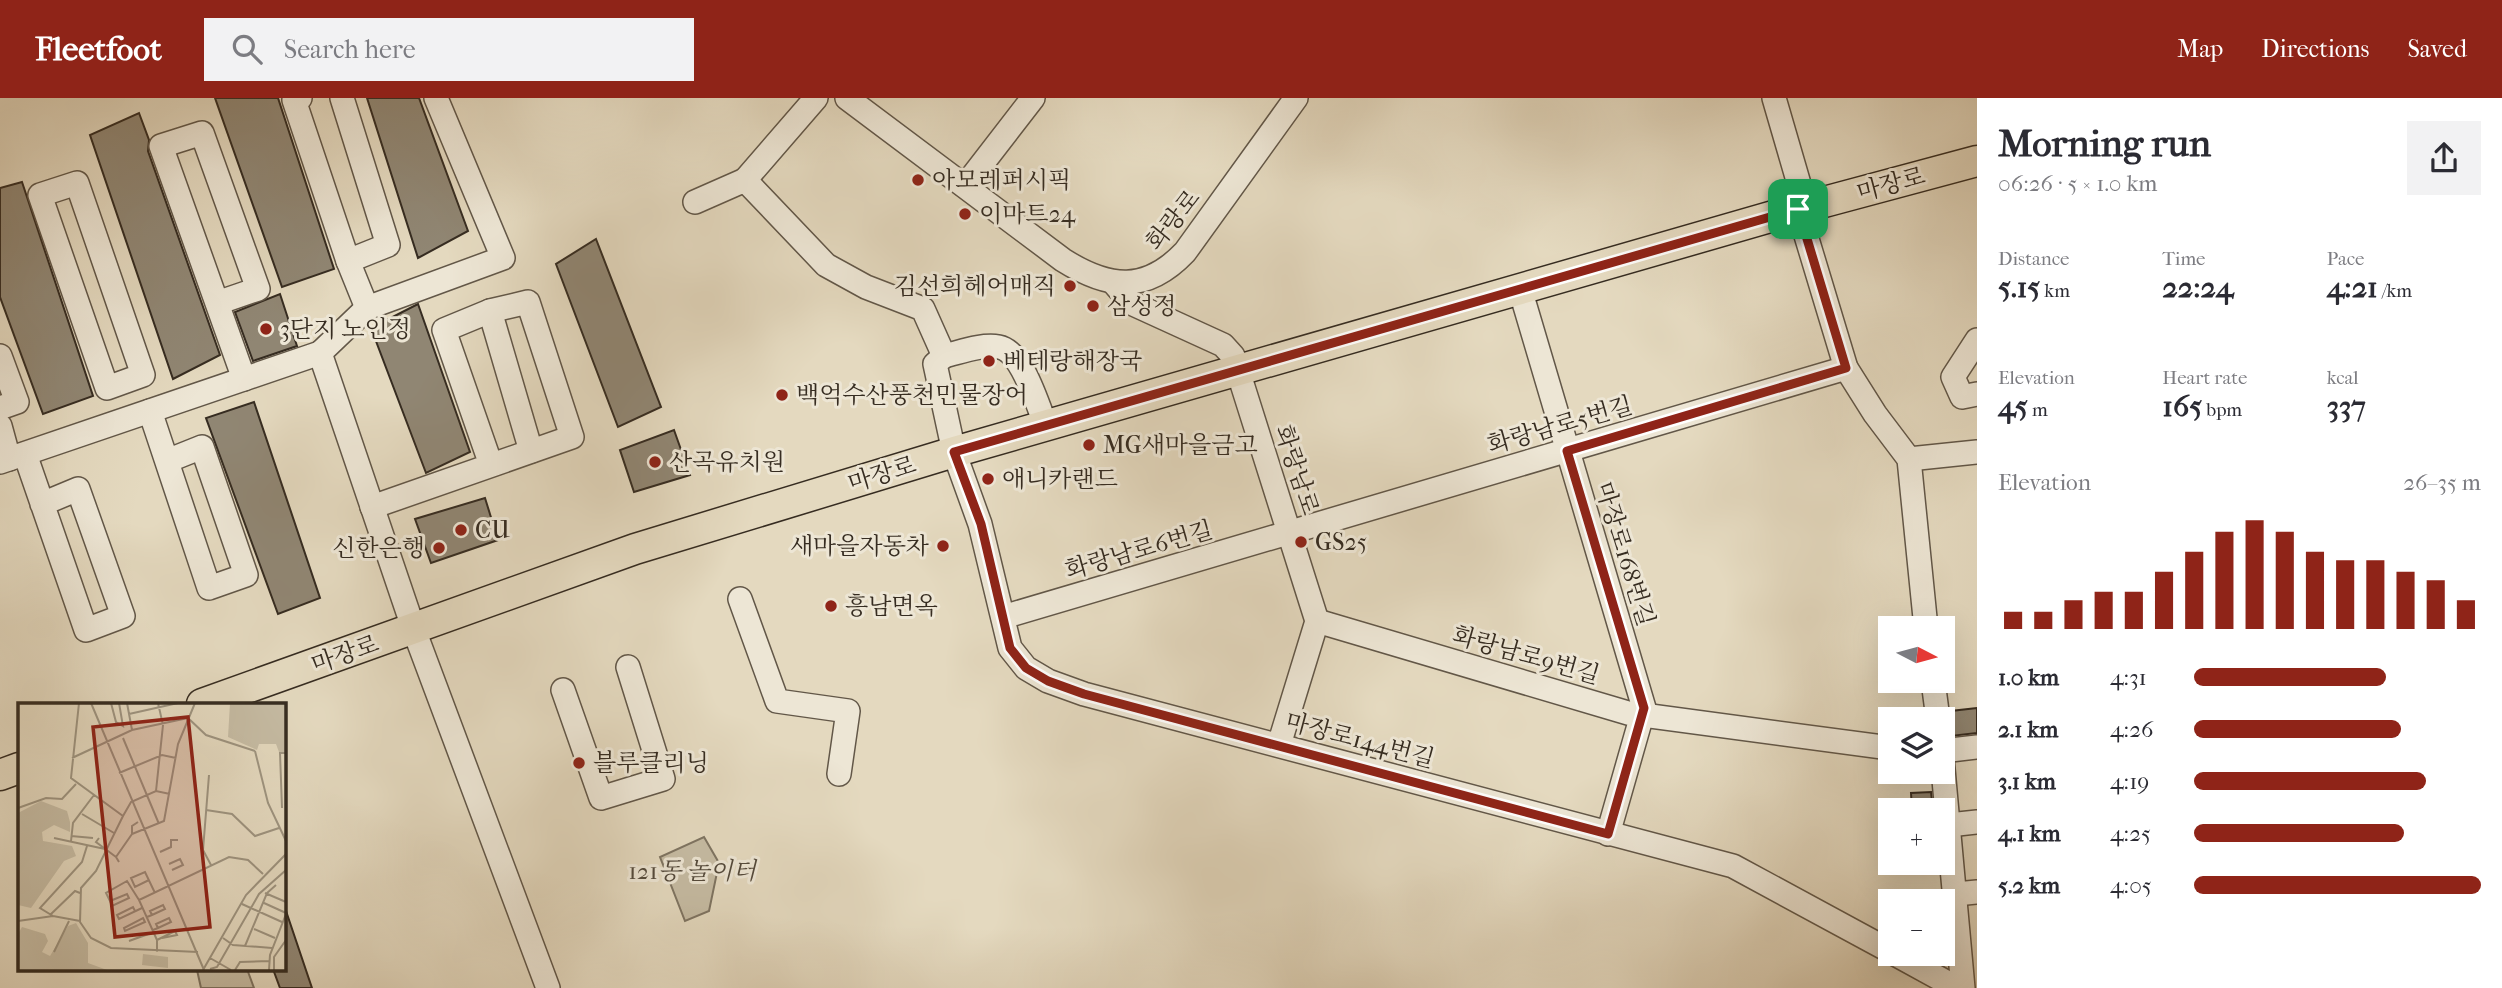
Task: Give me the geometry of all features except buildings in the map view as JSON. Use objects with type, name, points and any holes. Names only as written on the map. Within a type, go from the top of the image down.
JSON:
[{"type":"main road","name":"마장로","points":[[208,703],[635,549],[954,452],[1798,209],[1977,161]]},
{"type":"main road","points":[[0,775],[18,768]]},
{"type":"street","points":[[300,98],[294,100],[366,309]]},
{"type":"street","points":[[342,98],[388,245],[348,261]]},
{"type":"street","points":[[11,458],[320,353],[366,309],[503,258],[436,98]]},
{"type":"street","points":[[695,202],[745,180],[816,98]]},
{"type":"street","name":"화랑로","points":[[847,98],[1063,260],[1081,272],[1113,282],[1149,281],[1168,270],[1206,224],[1296,98]]},
{"type":"street","points":[[965,186],[1033,98]]},
{"type":"street","points":[[1774,98],[1799,184],[1798,209],[1846,368],[1909,458],[1925,616]]},
{"type":"street","points":[[217,303],[258,289],[202,133],[161,146],[244,379]]},
{"type":"street","points":[[745,180],[826,265],[866,287],[923,309],[944,356],[976,348],[1002,347],[1014,357],[1026,376],[1046,426]]},
{"type":"street","points":[[77,183],[143,375],[116,385],[107,388],[40,195],[77,183]]},
{"type":"street","name":"화랑남로","points":[[1113,282],[1131,303],[1223,345],[1233,356],[1317,621]]},
{"type":"street","name":"마장로168번길","points":[[1520,289],[1642,712]]},
{"type":"street","points":[[372,507],[572,437],[528,302],[490,311],[444,330],[491,465]]},
{"type":"street","points":[[490,311],[531,451]]},
{"type":"street","points":[[1977,340],[1953,377],[1962,397],[1977,394]]},
{"type":"street","points":[[320,353],[414,630],[548,988]]},
{"type":"street","points":[[0,356],[17,402],[0,408]]},
{"type":"street","name":"마장로144번길","points":[[944,356],[936,364],[954,452],[981,524],[1010,648],[1026,668],[1048,681],[1084,694],[1733,866],[1878,945]]},
{"type":"street","name":"화랑남로5번길","points":[[1289,533],[1846,368]]},
{"type":"street","points":[[116,385],[127,419]]},
{"type":"street","points":[[150,411],[209,588],[246,575],[202,447],[167,461]]},
{"type":"street","points":[[0,426],[11,458],[42,504],[86,630],[123,616],[78,489],[42,504]]},
{"type":"street","points":[[1909,458],[1977,452]]},
{"type":"street","name":"화랑남로6번길","points":[[1003,617],[1289,533]]},
{"type":"street","points":[[740,599],[777,701],[848,711],[839,774]]},
{"type":"street","points":[[1279,745],[1317,621]]},
{"type":"street","name":"화랑남로9번길","points":[[1317,621],[1628,713],[1642,712],[1878,745]]},
{"type":"street","points":[[563,690],[601,798],[663,779],[628,667]]},
{"type":"street","points":[[1608,834],[1642,712]]},
{"type":"street","points":[[1955,750],[1977,747]]},
{"type":"street","points":[[1955,824],[1977,821]]},
{"type":"street","points":[[1955,849],[1977,930]]},
{"type":"street","points":[[1962,988],[1966,893]]},
{"type":"street","points":[[1917,966],[1957,988]]},
{"type":"green space","name":"121동 놀이터","points":[[704,837],[719,863],[709,911],[685,921],[660,857]]},
{"type":"green space","points":[[197,970],[247,970],[254,988],[201,988]]},
{"type":"place","name":"아모레퍼시픽","points":[[918,180]]},
{"type":"place","name":"이마트24","points":[[965,214]]},
{"type":"place","name":"김선희헤어매직","points":[[1070,286]]},
{"type":"place","name":"삼성정","points":[[1093,306]]},
{"type":"place","name":"3단지 노인정","points":[[266,329]]},
{"type":"place","name":"베테랑해장국","points":[[989,361]]},
{"type":"place","name":"백억수산풍천민물장어","points":[[782,395]]},
{"type":"place","name":"MG새마을금고","points":[[1089,445]]},
{"type":"place","name":"산곡유치원","points":[[655,462]]},
{"type":"place","name":"애니카랜드","points":[[988,479]]},
{"type":"place","name":"CU","points":[[461,530]]},
{"type":"place","name":"GS25","points":[[1301,542]]},
{"type":"place","name":"새마을자동차","points":[[943,546]]},
{"type":"place","name":"신한은행","points":[[439,548]]},
{"type":"place","name":"흥남면옥","points":[[831,606]]},
{"type":"place","name":"블루클리닝","points":[[579,763]]},
{"type":"route","points":[[1798,209],[1846,368],[1567,451],[1644,708],[1608,834],[1084,694],[1048,681],[1026,668],[1010,648],[981,524],[954,452],[1798,209]]}]
